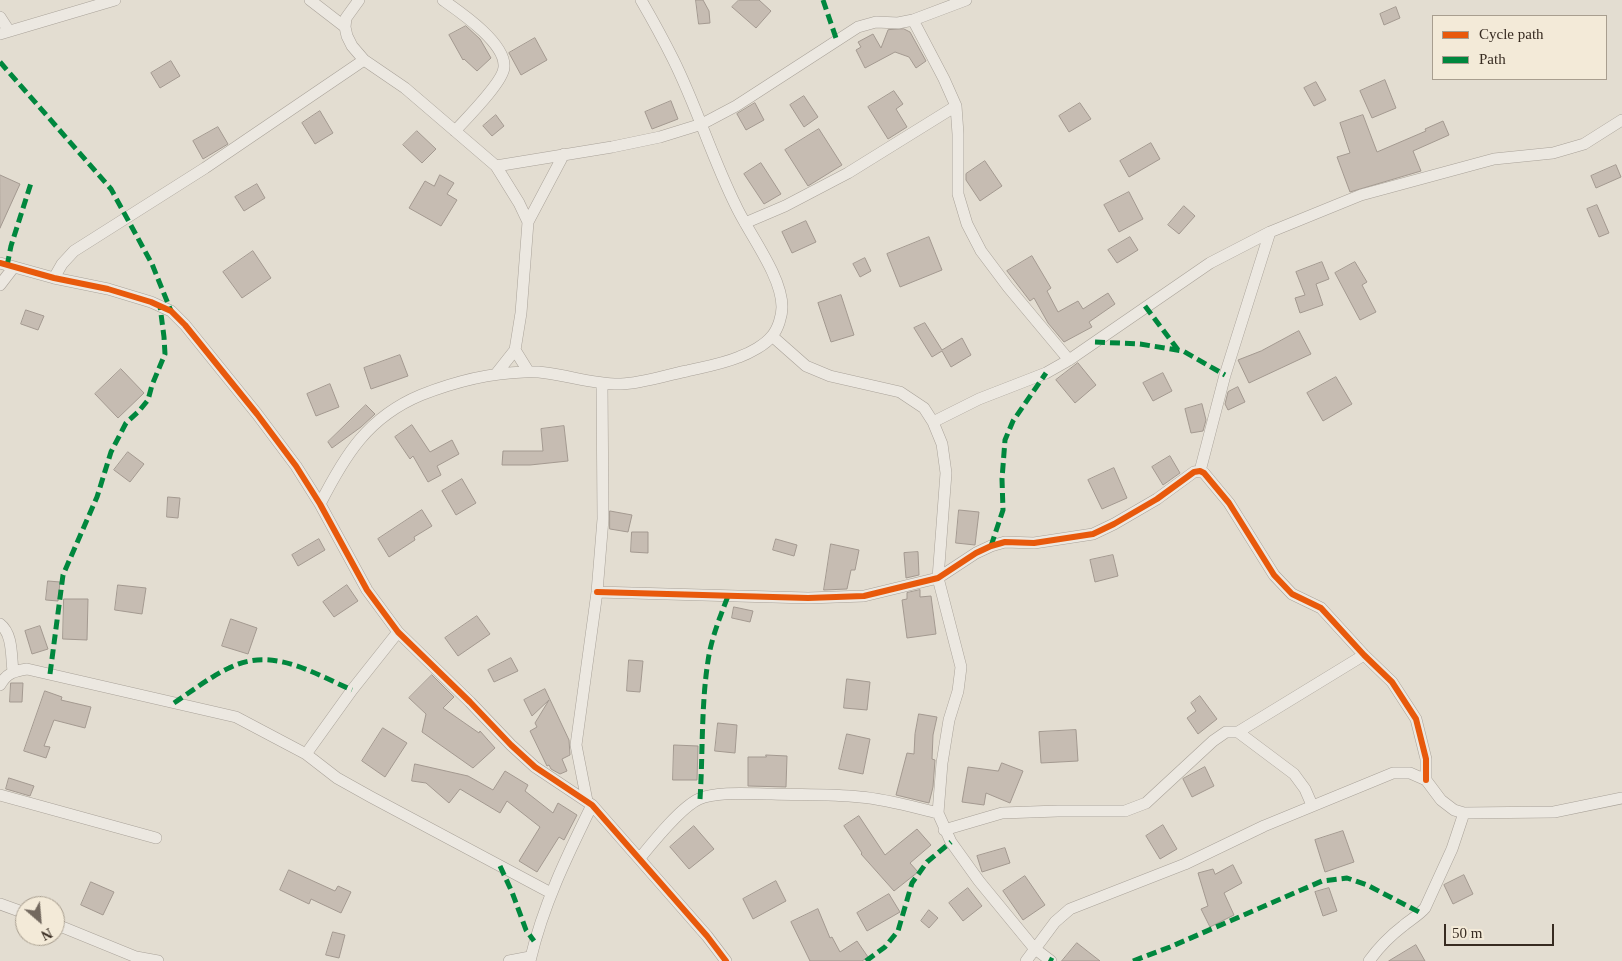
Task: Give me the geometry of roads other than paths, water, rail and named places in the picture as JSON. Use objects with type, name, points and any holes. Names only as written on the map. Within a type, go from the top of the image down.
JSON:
[{"type":"street","points":[[0,17],[4,33],[115,0]]},
{"type":"street","points":[[310,0],[345,27]]},
{"type":"street","points":[[360,0],[346,18],[345,27],[352,46],[364,60],[405,88],[496,166],[519,203],[528,222]]},
{"type":"street","points":[[443,0],[470,19],[494,43],[503,58],[505,68],[498,82],[455,131]]},
{"type":"street","points":[[320,504],[336,473],[360,437],[383,417],[419,396],[456,382],[496,374],[528,372],[602,383],[623,384],[738,358],[760,346],[772,336],[778,324],[782,307],[780,293],[773,273],[728,190],[674,59],[641,0]]},
{"type":"street","points":[[496,166],[622,145],[660,137],[702,124],[736,106],[858,27],[876,22],[898,23],[913,20],[966,0]]},
{"type":"street","points":[[913,20],[956,106],[958,194],[966,224],[986,258],[1069,360]]},
{"type":"street","points":[[54,278],[62,264],[74,251],[205,168],[364,60]]},
{"type":"street","points":[[745,223],[785,206],[848,173],[956,106]]},
{"type":"street","points":[[933,422],[979,399],[1046,373],[1069,360],[1210,263],[1270,232],[1361,195],[1494,159],[1553,153],[1584,144],[1622,120]]},
{"type":"street","points":[[496,374],[515,350],[521,313],[528,222],[564,154]]},
{"type":"street","points":[[1200,471],[1225,375],[1270,232]]},
{"type":"street","points":[[0,263],[54,278],[108,288],[151,302],[170,311],[185,325],[257,414],[296,466],[320,504],[367,590],[398,632],[511,745],[535,766],[589,803],[640,858],[726,961]]},
{"type":"street","points":[[0,285],[13,268]]},
{"type":"street","points":[[772,336],[806,366],[830,376],[900,392],[924,408],[933,422],[942,444],[946,473],[938,578],[961,667],[958,691],[948,720],[938,813],[944,830],[979,881],[1034,948],[1051,961]]},
{"type":"street","points":[[515,350],[528,372]]},
{"type":"street","points":[[509,961],[530,959],[534,941],[551,893],[589,803],[576,745],[597,592],[603,519],[602,383]]},
{"type":"street","points":[[597,592],[808,598],[864,596],[938,578],[976,553],[1005,542],[1034,543],[1093,534],[1157,499],[1194,472],[1200,471],[1204,473],[1229,503],[1274,575],[1292,594],[1320,608],[1392,682],[1416,719],[1426,759],[1426,780]]},
{"type":"street","points":[[0,624],[5,628],[9,636],[13,671]]},
{"type":"street","points":[[306,754],[352,690],[398,632]]},
{"type":"street","points":[[944,830],[1002,813],[1125,811],[1146,802],[1213,741],[1226,732],[1238,732],[1364,655]]},
{"type":"street","points":[[0,684],[4,677],[13,671],[27,669],[236,717],[306,754],[337,778],[551,893]]},
{"type":"street","points":[[1238,732],[1294,774],[1306,790],[1312,805]]},
{"type":"street","points":[[1026,961],[1055,922],[1070,909],[1185,864],[1312,805],[1393,773],[1410,773],[1426,780],[1442,800],[1454,810],[1464,813],[1554,812],[1622,798]]},
{"type":"street","points":[[640,858],[654,840],[691,804],[710,796],[740,794],[860,797],[938,813]]},
{"type":"street","points":[[0,795],[156,838]]},
{"type":"street","points":[[1370,961],[1382,944],[1394,932],[1421,913],[1425,908],[1452,849],[1464,813]]},
{"type":"street","points":[[0,904],[15,909]]},
{"type":"street","points":[[65,928],[136,957],[158,961]]}]
